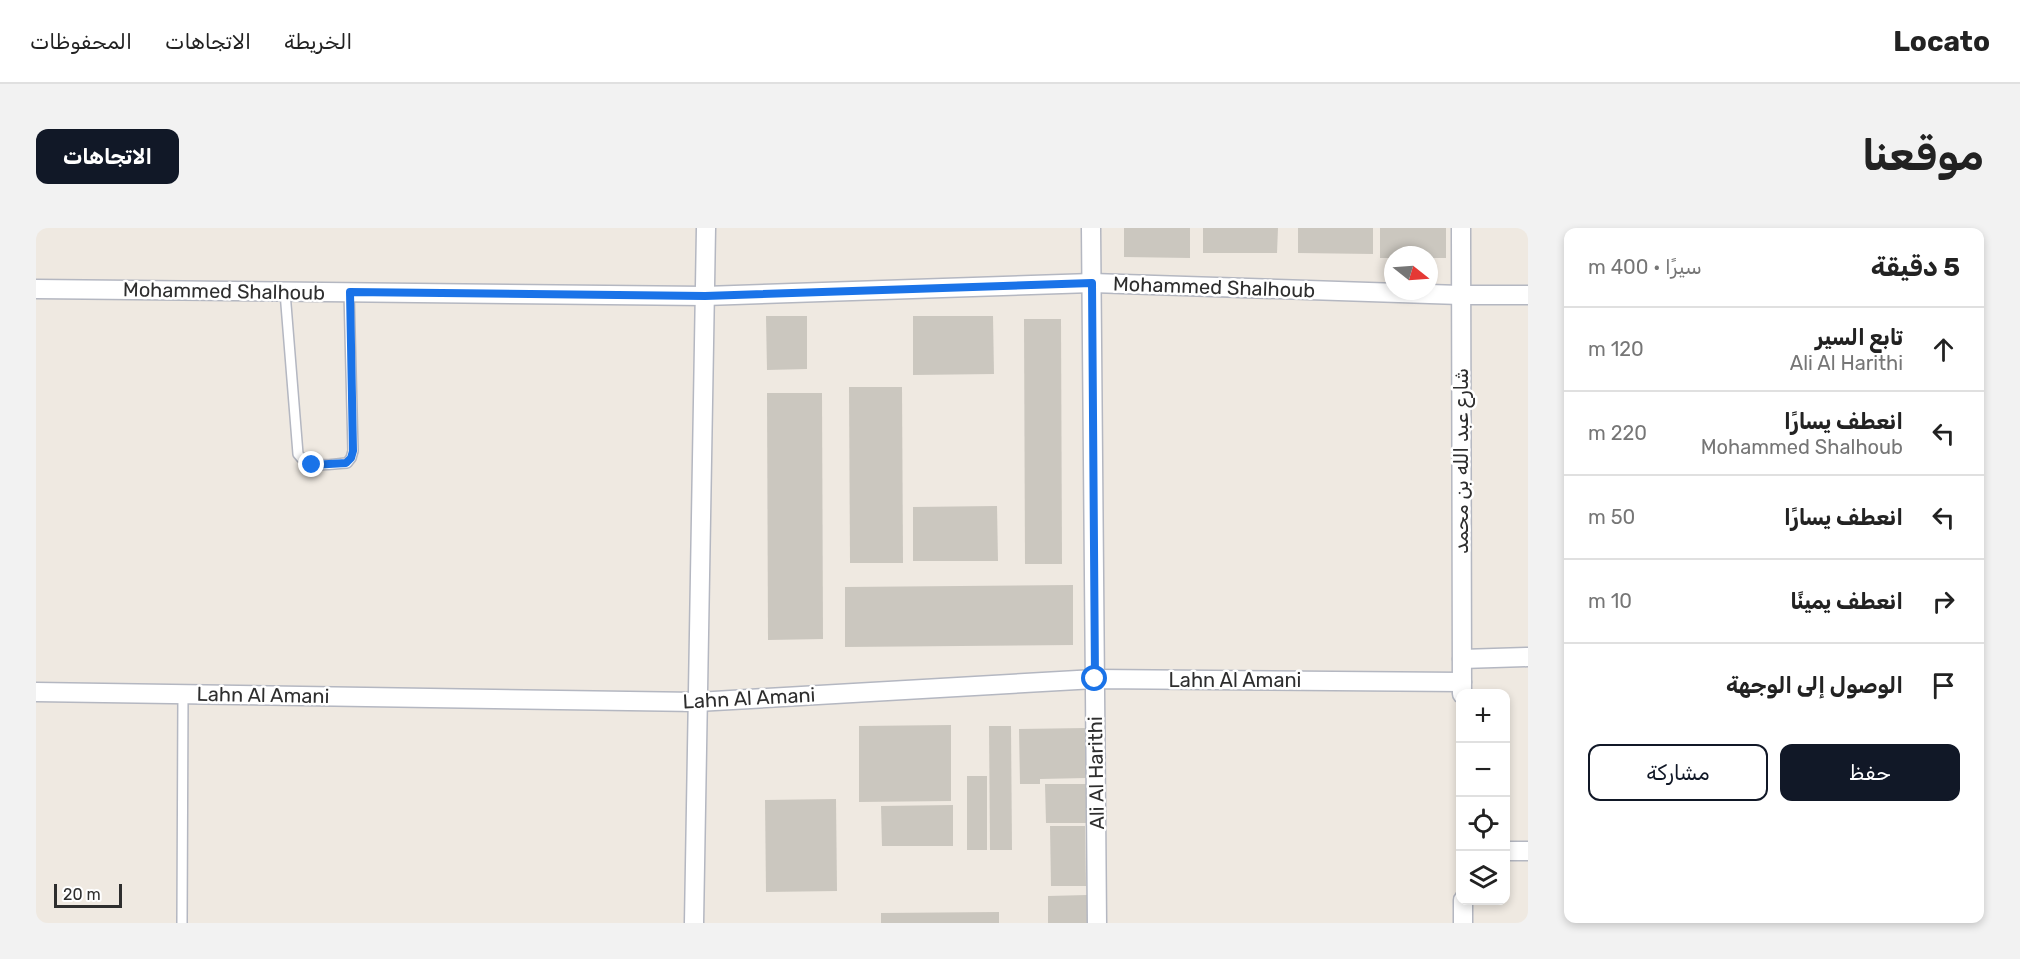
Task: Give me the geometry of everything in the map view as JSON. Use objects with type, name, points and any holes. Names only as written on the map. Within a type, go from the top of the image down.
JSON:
[{"type":"street","points":[[694,923],[706,228]]},
{"type":"street","name":"Ali Al Harithi","points":[[1091,228],[1097,923]]},
{"type":"street","name":"شارع عبد الله بن محمد","points":[[1461,228],[1462,688]]},
{"type":"street","name":"Mohammed Shalhoub","points":[[36,289],[705,296],[1092,283],[1460,295],[1528,295]]},
{"type":"street","points":[[1462,659],[1528,657]]},
{"type":"street","name":"Lahn Al Amani","points":[[36,692],[697,702],[1095,679],[1462,688]]},
{"type":"street","points":[[1510,851],[1528,850]]},
{"type":"street","points":[[1463,905],[1463,923]]},
{"type":"lane","points":[[285,292],[298,454],[303,461],[312,465],[346,463],[353,451],[350,292]]},
{"type":"lane","points":[[182,923],[183,694]]},
{"type":"building","points":[[1124,228],[1190,228],[1190,258],[1124,257]]},
{"type":"building","points":[[1203,228],[1278,228],[1277,253],[1203,253]]},
{"type":"building","points":[[1298,228],[1373,228],[1373,254],[1298,253]]},
{"type":"building","points":[[1380,228],[1446,228],[1446,258],[1438,258],[1438,246],[1384,246],[1384,258],[1380,258]]},
{"type":"building","points":[[766,316],[807,316],[807,369],[767,370]]},
{"type":"building","points":[[913,316],[993,316],[994,374],[913,375]]},
{"type":"building","points":[[1024,319],[1061,319],[1062,564],[1025,564]]},
{"type":"building","points":[[849,387],[902,387],[903,563],[850,563]]},
{"type":"building","points":[[767,393],[822,393],[823,639],[768,640]]},
{"type":"building","points":[[997,506],[998,561],[913,561],[913,507]]},
{"type":"building","points":[[1073,585],[1073,645],[845,647],[845,587]]},
{"type":"building","points":[[951,725],[951,801],[859,802],[859,726]]},
{"type":"building","points":[[989,726],[1011,726],[1012,850],[990,850]]},
{"type":"building","points":[[1086,728],[1086,778],[1040,779],[1040,784],[1020,784],[1019,729]]},
{"type":"building","points":[[967,776],[987,776],[987,850],[967,850]]},
{"type":"building","points":[[1045,784],[1086,784],[1086,823],[1046,823]]},
{"type":"building","points":[[836,799],[837,891],[766,892],[765,800]]},
{"type":"building","points":[[953,805],[953,846],[882,846],[881,806]]},
{"type":"building","points":[[1050,826],[1085,826],[1086,886],[1051,886]]},
{"type":"building","points":[[1087,895],[1087,923],[1048,923],[1048,896]]},
{"type":"building","points":[[999,912],[999,923],[881,923],[881,913]]},
{"type":"route","points":[[312,465],[346,463],[353,451],[350,292],[705,296],[1092,283],[1095,679]]}]
